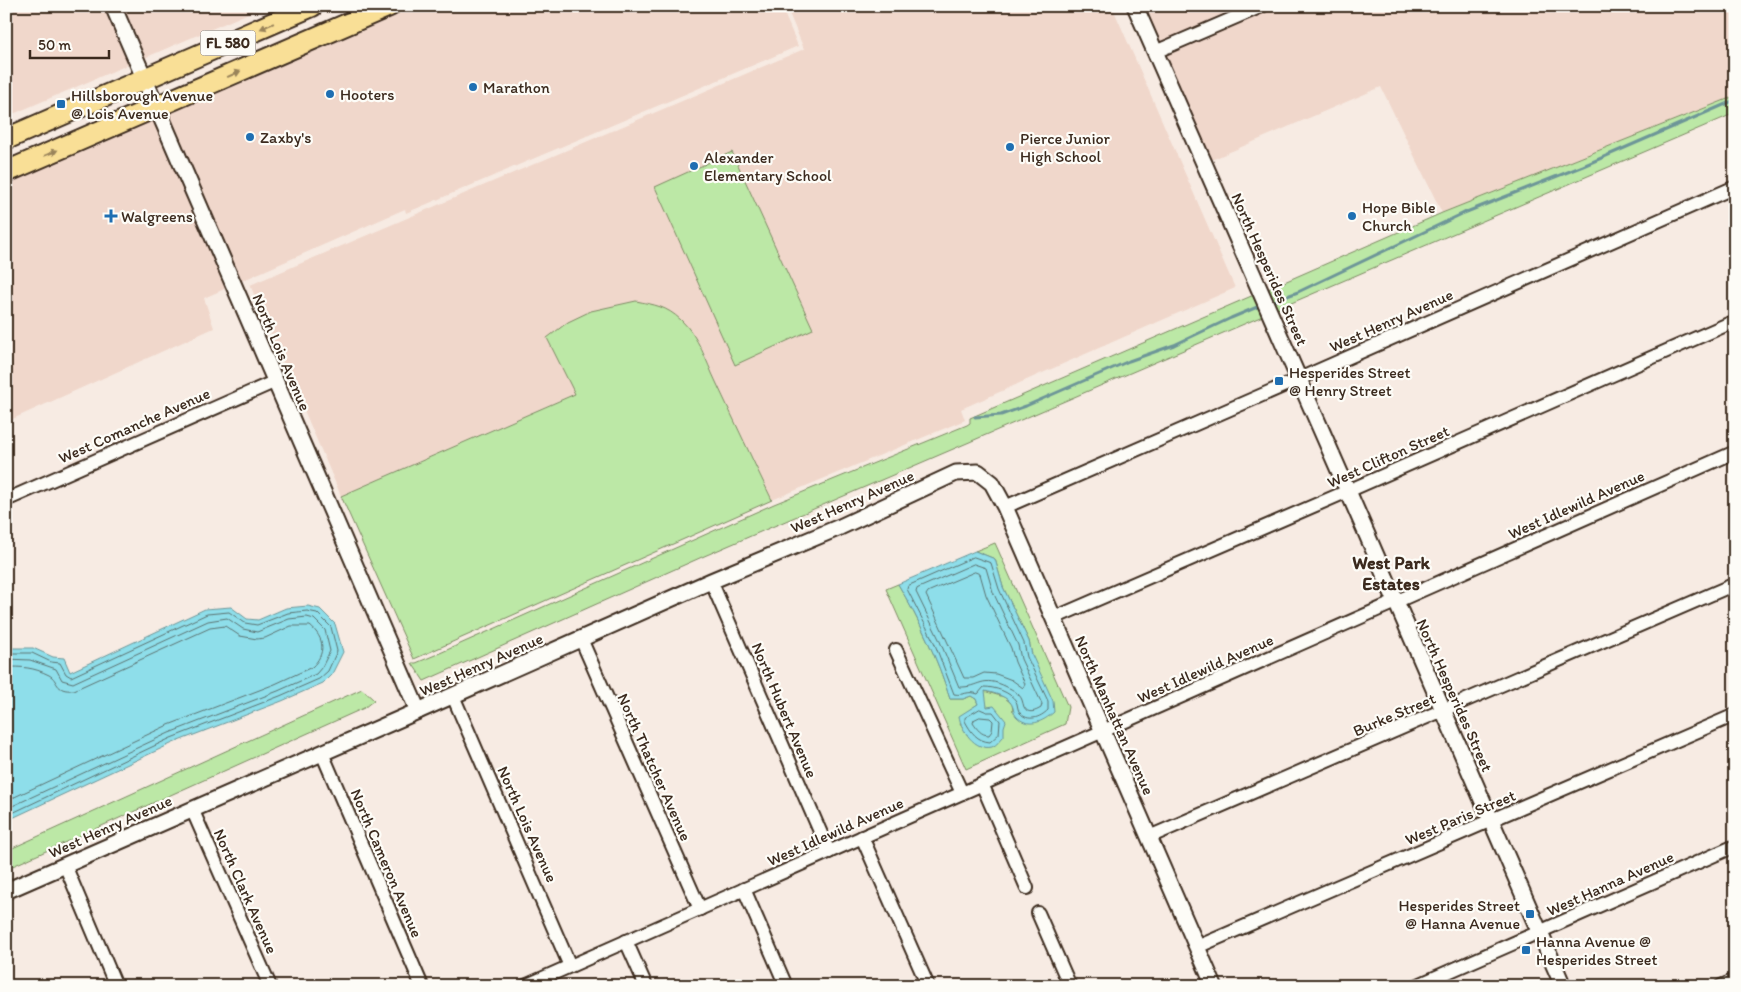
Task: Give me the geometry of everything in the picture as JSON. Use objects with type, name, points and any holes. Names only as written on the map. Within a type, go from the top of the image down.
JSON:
[{"type":"main road","name":"FL 580","points":[[6,139],[312,6]]},
{"type":"main road","points":[[340,28],[355,6]]},
{"type":"main road","name":"FL 580","points":[[6,172],[389,6]]},
{"type":"street","name":"North Lois Avenue","points":[[112,6],[418,711]]},
{"type":"street","name":"North Hesperides Street","points":[[1135,6],[1563,986]]},
{"type":"street","points":[[1155,52],[1262,6]]},
{"type":"street","name":"West Henry Avenue","points":[[1005,507],[1735,186]]},
{"type":"street","name":"West Clifton Street","points":[[1054,618],[1735,321]]},
{"type":"street","name":"West Comanche Avenue","points":[[6,500],[276,381]]},
{"type":"street","name":"West Idlewild Avenue","points":[[525,986],[1735,452]]},
{"type":"street","name":"West Henry Avenue","points":[[6,891],[711,581],[840,527],[956,473],[970,472]]},
{"type":"street","name":"North Manhattan Avenue","points":[[970,472],[978,472],[992,483],[1005,507],[1214,986]]},
{"type":"street","name":"North Hubert Avenue","points":[[711,581],[829,852]]},
{"type":"street","name":"Burke Street","points":[[1149,837],[1735,584]]},
{"type":"street","name":"North Thatcher Avenue","points":[[581,638],[700,909]]},
{"type":"street","points":[[896,650],[962,793]]},
{"type":"street","name":"North Lois Avenue","points":[[453,696],[570,966]]},
{"type":"street","name":"West Paris Street","points":[[1197,947],[1735,715]]},
{"type":"street","name":"North Cameron Avenue","points":[[322,753],[422,986]]},
{"type":"street","points":[[982,784],[1027,888]]},
{"type":"street","name":"North Clark Avenue","points":[[192,809],[270,986]]},
{"type":"street","points":[[862,837],[928,986]]},
{"type":"street","name":"West Hanna Avenue","points":[[1416,986],[1735,846]]},
{"type":"street","points":[[65,865],[116,986]]},
{"type":"street","points":[[744,890],[786,986]]},
{"type":"street","points":[[1038,913],[1070,986]]},
{"type":"street","points":[[626,941],[646,986]]},
{"type":"street","points":[[1721,986],[1735,980]]},
{"type":"shaded area","points":[[6,6],[107,6],[132,63],[6,117]]},
{"type":"shaded area","points":[[119,6],[265,6],[142,59]]},
{"type":"shaded area","points":[[411,6],[781,6],[798,46],[406,213],[405,209],[239,282],[166,113]]},
{"type":"shaded area","points":[[786,6],[1112,6],[1235,288],[961,409],[965,420],[772,500],[714,379],[704,353],[636,301],[591,311],[575,394],[341,496],[250,285],[804,49]]},
{"type":"shaded area","points":[[1141,6],[1247,6],[1158,45]]},
{"type":"shaded area","points":[[1278,6],[1735,6],[1735,96],[1442,213],[1381,87],[1209,161],[1163,56]]},
{"type":"shaded area","points":[[156,117],[229,287],[204,298],[214,328],[6,422],[6,183]]},
{"type":"green space","points":[[1735,96],[1735,113],[1275,310],[1266,290],[1442,213]]},
{"type":"green space","points":[[732,152],[813,329],[735,365],[655,187]]},
{"type":"green space","points":[[1256,294],[1265,315],[702,557],[424,681],[412,663],[440,653],[774,504],[967,425],[970,423],[970,418]]},
{"type":"green space","points":[[636,301],[665,309],[681,320],[693,334],[772,500],[414,659],[341,496],[575,394],[547,338],[568,322],[591,311]]},
{"type":"green space","points":[[995,543],[1068,707],[1065,724],[966,769],[886,589],[898,584],[927,640],[940,669],[950,699],[963,699],[971,696],[976,699],[978,704],[969,710],[960,723],[963,728],[977,744],[988,747],[994,745],[1000,740],[985,701],[984,691],[1004,697],[1012,704],[1013,711],[1032,655],[1029,641],[1003,587],[995,559],[975,551]]},
{"type":"green space","points":[[362,689],[374,700],[364,708],[6,869],[6,851]]},
{"type":"water","points":[[975,551],[995,559],[1003,587],[1029,641],[1032,655],[1053,701],[1054,712],[1045,719],[1035,723],[1025,722],[1016,716],[1012,705],[1007,699],[985,691],[987,707],[994,706],[1006,721],[1004,736],[992,747],[980,746],[966,733],[959,716],[978,704],[976,699],[971,696],[963,699],[950,699],[940,669],[927,640],[898,584]]},
{"type":"water","points":[[308,606],[320,609],[335,624],[343,652],[332,674],[323,683],[173,743],[6,821],[6,648],[33,648],[53,657],[64,658],[70,672],[205,609],[231,607],[247,619],[258,620],[286,608]]},
{"type":"waterway","points":[[1271,302],[1298,292],[1464,213],[1583,166],[1735,100]]},
{"type":"waterway","points":[[975,417],[1001,415],[1026,406],[1129,361],[1174,345],[1262,305]]},
{"type":"place","name":"Marathon","points":[[473,87]]},
{"type":"place","name":"Hooters","points":[[330,94]]},
{"type":"place","name":"Hillsborough Avenue @ Lois Avenue","points":[[61,104]]},
{"type":"place","name":"Zaxby's","points":[[250,137]]},
{"type":"place","name":"Pierce Junior High School","points":[[1010,147]]},
{"type":"place","name":"Alexander Elementary School","points":[[694,166]]},
{"type":"place","name":"Walgreens","points":[[111,216]]},
{"type":"place","name":"Hope Bible Church","points":[[1352,216]]},
{"type":"place","name":"Hesperides Street @ Henry Street","points":[[1279,381]]},
{"type":"place","name":"Hesperides Street @ Hanna Avenue","points":[[1530,914]]},
{"type":"place","name":"Hanna Avenue @ Hesperides Street","points":[[1526,950]]},
{"type":"district","name":"West Park Estates","points":[[1391,573]]}]
